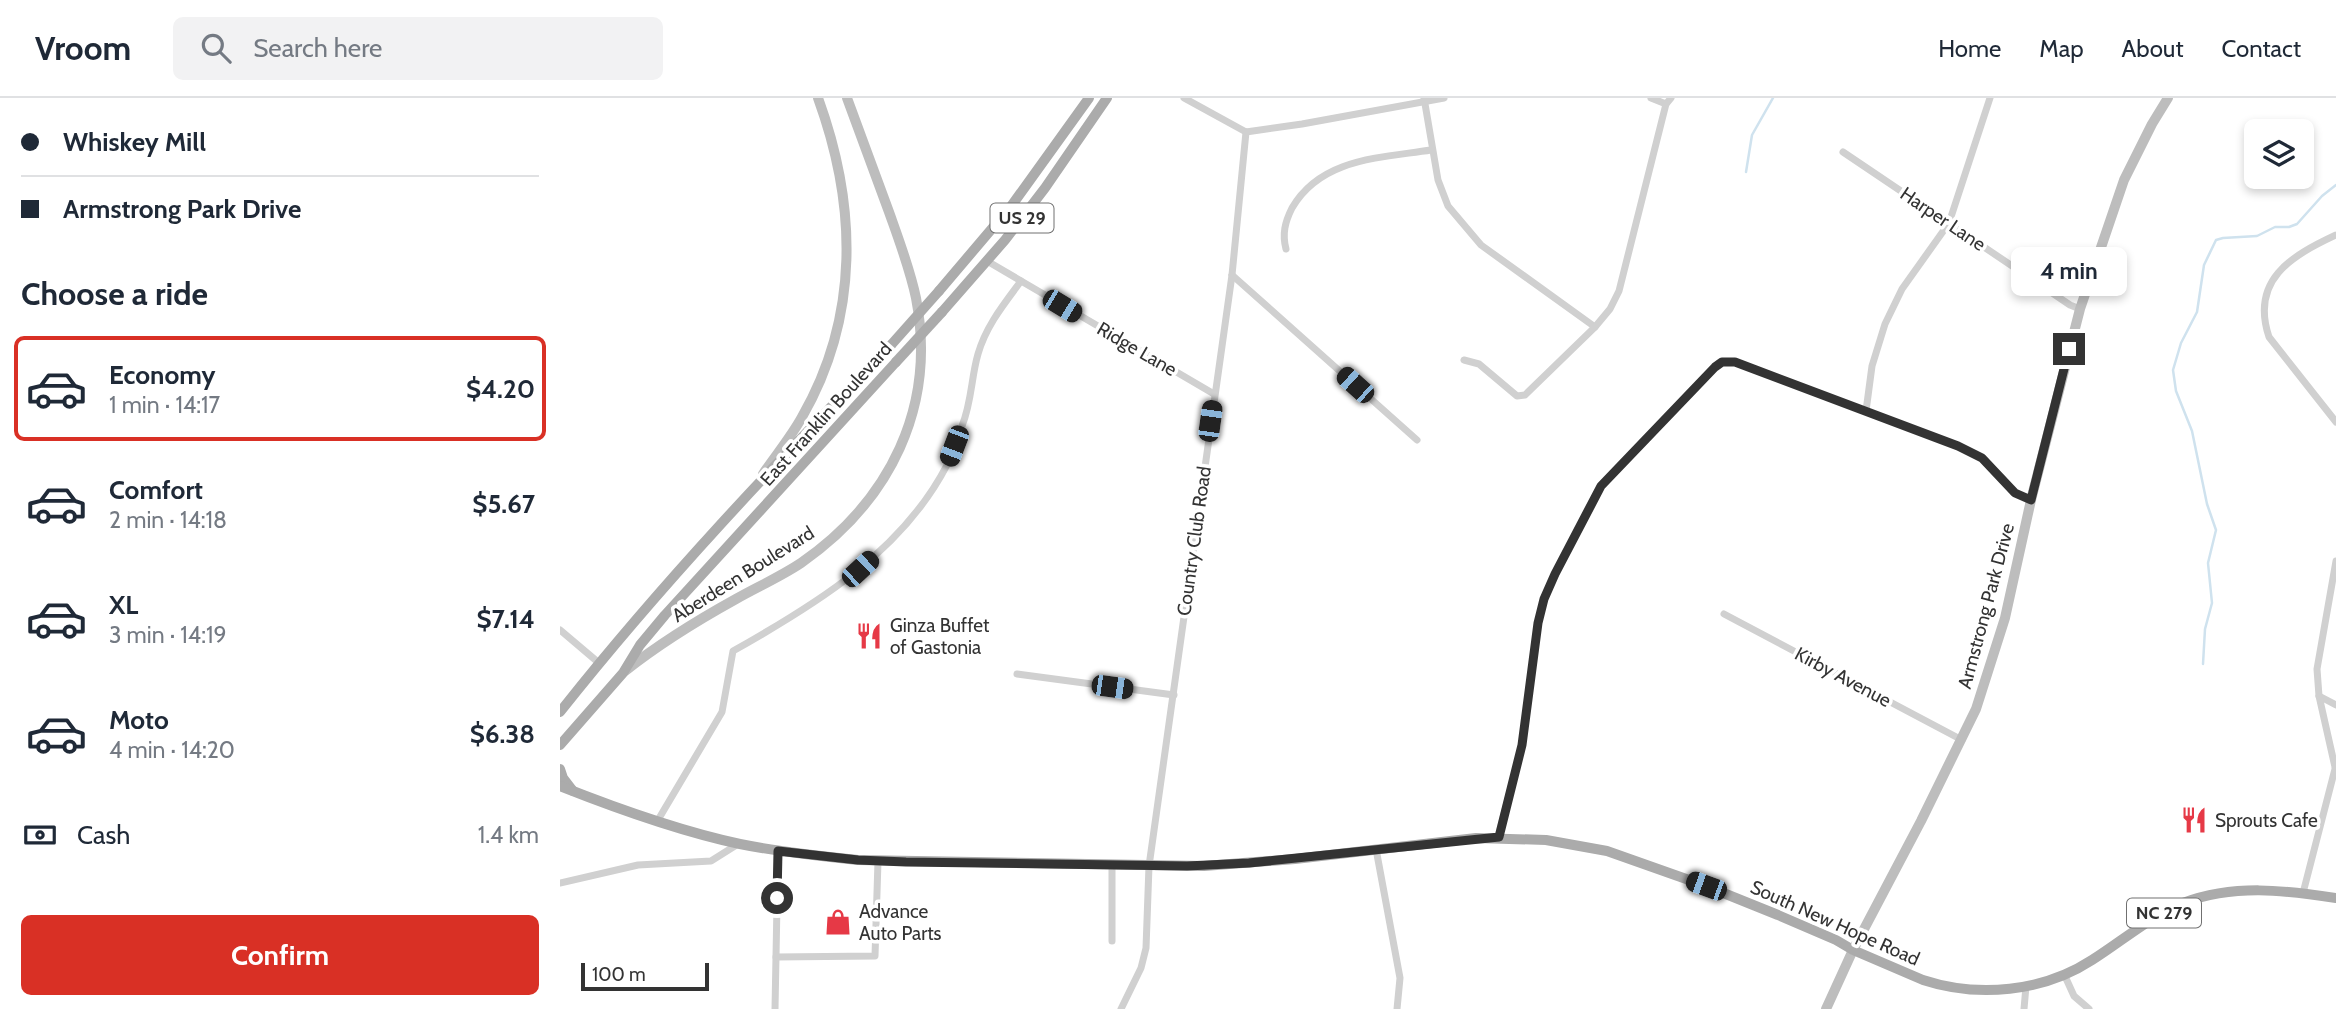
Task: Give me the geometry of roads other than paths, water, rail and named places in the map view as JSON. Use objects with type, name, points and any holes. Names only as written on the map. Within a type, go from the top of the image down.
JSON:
[{"type":"main road","points":[[742,503],[801,419],[814,394],[827,363],[841,311],[847,268],[844,197],[836,155],[818,98]]},
{"type":"main road","name":"Aberdeen Boulevard","points":[[623,673],[702,618],[798,565],[824,546],[846,528],[868,502],[901,447],[914,406],[920,375],[916,300],[893,225],[847,98]]},
{"type":"main road","name":"East Franklin Boulevard","points":[[560,712],[651,602],[939,291],[1013,205],[1089,98]]},
{"type":"main road","name":"East Franklin Boulevard","points":[[563,741],[623,673],[640,645],[665,615],[987,261],[1045,188],[1107,98]]},
{"type":"main road","name":"Armstrong Park Drive","points":[[1826,1009],[1853,950],[1976,709],[1998,643],[2080,309],[2123,180],[2168,98]]},
{"type":"main road","points":[[560,756],[563,741]]},
{"type":"main road","points":[[560,769],[573,791]]},
{"type":"main road","name":"South New Hope Road","points":[[560,786],[659,820],[738,843],[778,851],[878,861],[1149,866],[1249,863],[1499,837],[1576,844],[1626,857],[1778,915],[1923,980],[1948,987],[1985,990],[2026,986],[2064,974],[2089,962],[2158,916],[2182,904],[2217,893],[2272,889],[2336,898]]},
{"type":"street","points":[[1184,98],[1245,132],[1303,124],[1424,99],[1444,98]]},
{"type":"street","points":[[1464,360],[1479,364],[1517,396],[1525,395],[1610,310],[1619,291],[1669,101],[1651,98]]},
{"type":"street","points":[[1866,411],[1872,366],[1885,324],[1902,289],[1949,223],[1990,98]]},
{"type":"street","points":[[1424,99],[1438,180],[1448,206],[1462,225],[1481,245],[1595,327]]},
{"type":"street","name":"Country Club Road","points":[[1121,1009],[1141,968],[1146,948],[1149,866],[1233,275],[1245,132]]},
{"type":"street","points":[[1286,249],[1283,236],[1287,218],[1300,195],[1317,179],[1335,169],[1357,162],[1431,150]]},
{"type":"street","name":"Harper Lane","points":[[1843,152],[2070,305],[2080,309]]},
{"type":"street","points":[[2336,234],[2298,255],[2277,272],[2270,284],[2263,311],[2269,337],[2336,422]]},
{"type":"street","name":"Ridge Lane","points":[[987,261],[1214,394]]},
{"type":"street","points":[[1233,275],[1417,440]]},
{"type":"street","points":[[659,820],[722,712],[733,651],[796,615],[860,569],[918,509],[947,465],[970,406],[978,353],[994,317],[1021,281]]},
{"type":"street","points":[[1499,837],[1522,745],[1533,653],[1544,599],[1588,508],[1613,472],[1722,362],[1729,361],[1746,366],[1958,446],[1982,458],[2015,493],[2031,500]]},
{"type":"street","points":[[2303,892],[2336,766],[2319,696],[2319,656],[2336,561]]},
{"type":"street","name":"Kirby Avenue","points":[[1724,614],[1962,740]]},
{"type":"street","points":[[560,630],[599,663]]},
{"type":"street","points":[[1017,674],[1174,695]]},
{"type":"street","points":[[2319,696],[2336,705]]},
{"type":"street","points":[[560,883],[638,865],[711,861],[738,843]]},
{"type":"street","points":[[1377,849],[1400,978],[1397,1009]]},
{"type":"street","points":[[775,1009],[778,851]]},
{"type":"street","points":[[776,957],[875,956],[878,861]]},
{"type":"street","points":[[1112,866],[1112,941]]},
{"type":"street","points":[[2064,974],[2074,996],[2090,1009]]},
{"type":"street","points":[[2024,1009],[2026,986]]},
{"type":"waterway","points":[[1746,172],[1752,135],[1773,98]]},
{"type":"waterway","points":[[2203,664],[2205,629],[2212,603],[2208,563],[2216,530],[2207,504],[2192,431],[2176,391],[2173,370],[2181,343],[2197,312],[2204,265],[2216,240],[2257,236],[2275,227],[2297,224],[2322,196],[2336,185]]},
{"type":"place","name":"Ginza Buffet of Gastonia","points":[[869,636]]},
{"type":"place","name":"Sprouts Cafe","points":[[2194,820]]},
{"type":"place","name":"Advance Auto Parts","points":[[838,922]]}]
